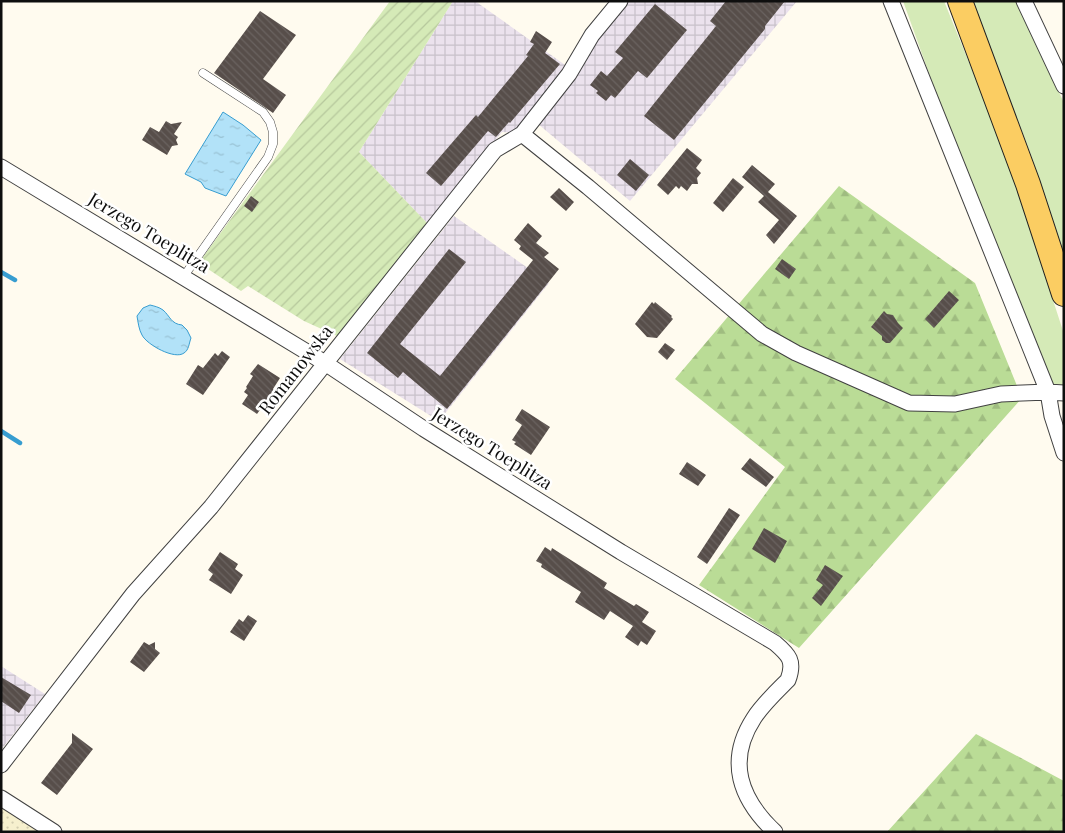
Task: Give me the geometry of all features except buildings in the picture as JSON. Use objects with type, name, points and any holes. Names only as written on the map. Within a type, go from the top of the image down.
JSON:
[{"type":"main road","points":[[960,1],[1028,184],[1064,294]]},
{"type":"street","name":"Romanowska","points":[[1,765],[133,594],[211,506],[495,150],[522,134],[569,74],[592,35],[620,1]]},
{"type":"street","points":[[891,1],[1048,392],[1052,416],[1064,453]]},
{"type":"street","points":[[1024,1],[1064,86]]},
{"type":"street","points":[[522,134],[588,187],[762,334],[796,354],[909,403],[955,404],[1001,394],[1064,393]]},
{"type":"street","name":"Jerzego Toeplitza","points":[[1,167],[325,363],[432,434],[621,552],[769,638],[788,655],[791,663],[788,680],[755,716],[746,733],[739,763],[742,782],[749,802],[775,832]]},
{"type":"street","points":[[1,798],[54,832]]},
{"type":"lane","points":[[184,276],[268,157],[272,144],[273,132],[270,122],[263,112],[203,73]]},
{"type":"shaded area","points":[[453,1],[475,1],[568,67],[515,133],[502,132],[427,223],[359,152]]},
{"type":"shaded area","points":[[629,1],[797,1],[630,201],[538,124],[585,57]]},
{"type":"shaded area","points":[[454,216],[549,283],[439,421],[340,359]]},
{"type":"shaded area","points":[[1,666],[45,694],[1,750]]},
{"type":"shaded area","points":[[1,805],[43,832],[1,832]]},
{"type":"green space","points":[[390,1],[453,1],[359,152],[427,223],[337,336],[304,321],[248,286],[241,291],[202,265],[203,257]]},
{"type":"green space","points":[[903,1],[944,1],[1003,146],[1064,334],[1064,385],[1053,385],[945,118]]},
{"type":"green space","points":[[972,1],[1017,1],[1064,103],[1064,253],[1031,155]]},
{"type":"green space","points":[[839,186],[975,283],[1022,398],[799,648],[699,585],[785,467],[675,379]]},
{"type":"green space","points":[[976,734],[1064,781],[1064,832],[887,832]]},
{"type":"water","points":[[223,112],[261,140],[226,196],[205,188],[201,182],[185,174]]},
{"type":"water","points":[[150,305],[163,310],[173,321],[182,325],[187,330],[191,338],[186,352],[174,355],[155,347],[145,339],[139,328],[137,316],[143,308]]},
{"type":"waterway","points":[[1,272],[15,280]]},
{"type":"waterway","points":[[1,431],[20,443]]}]
